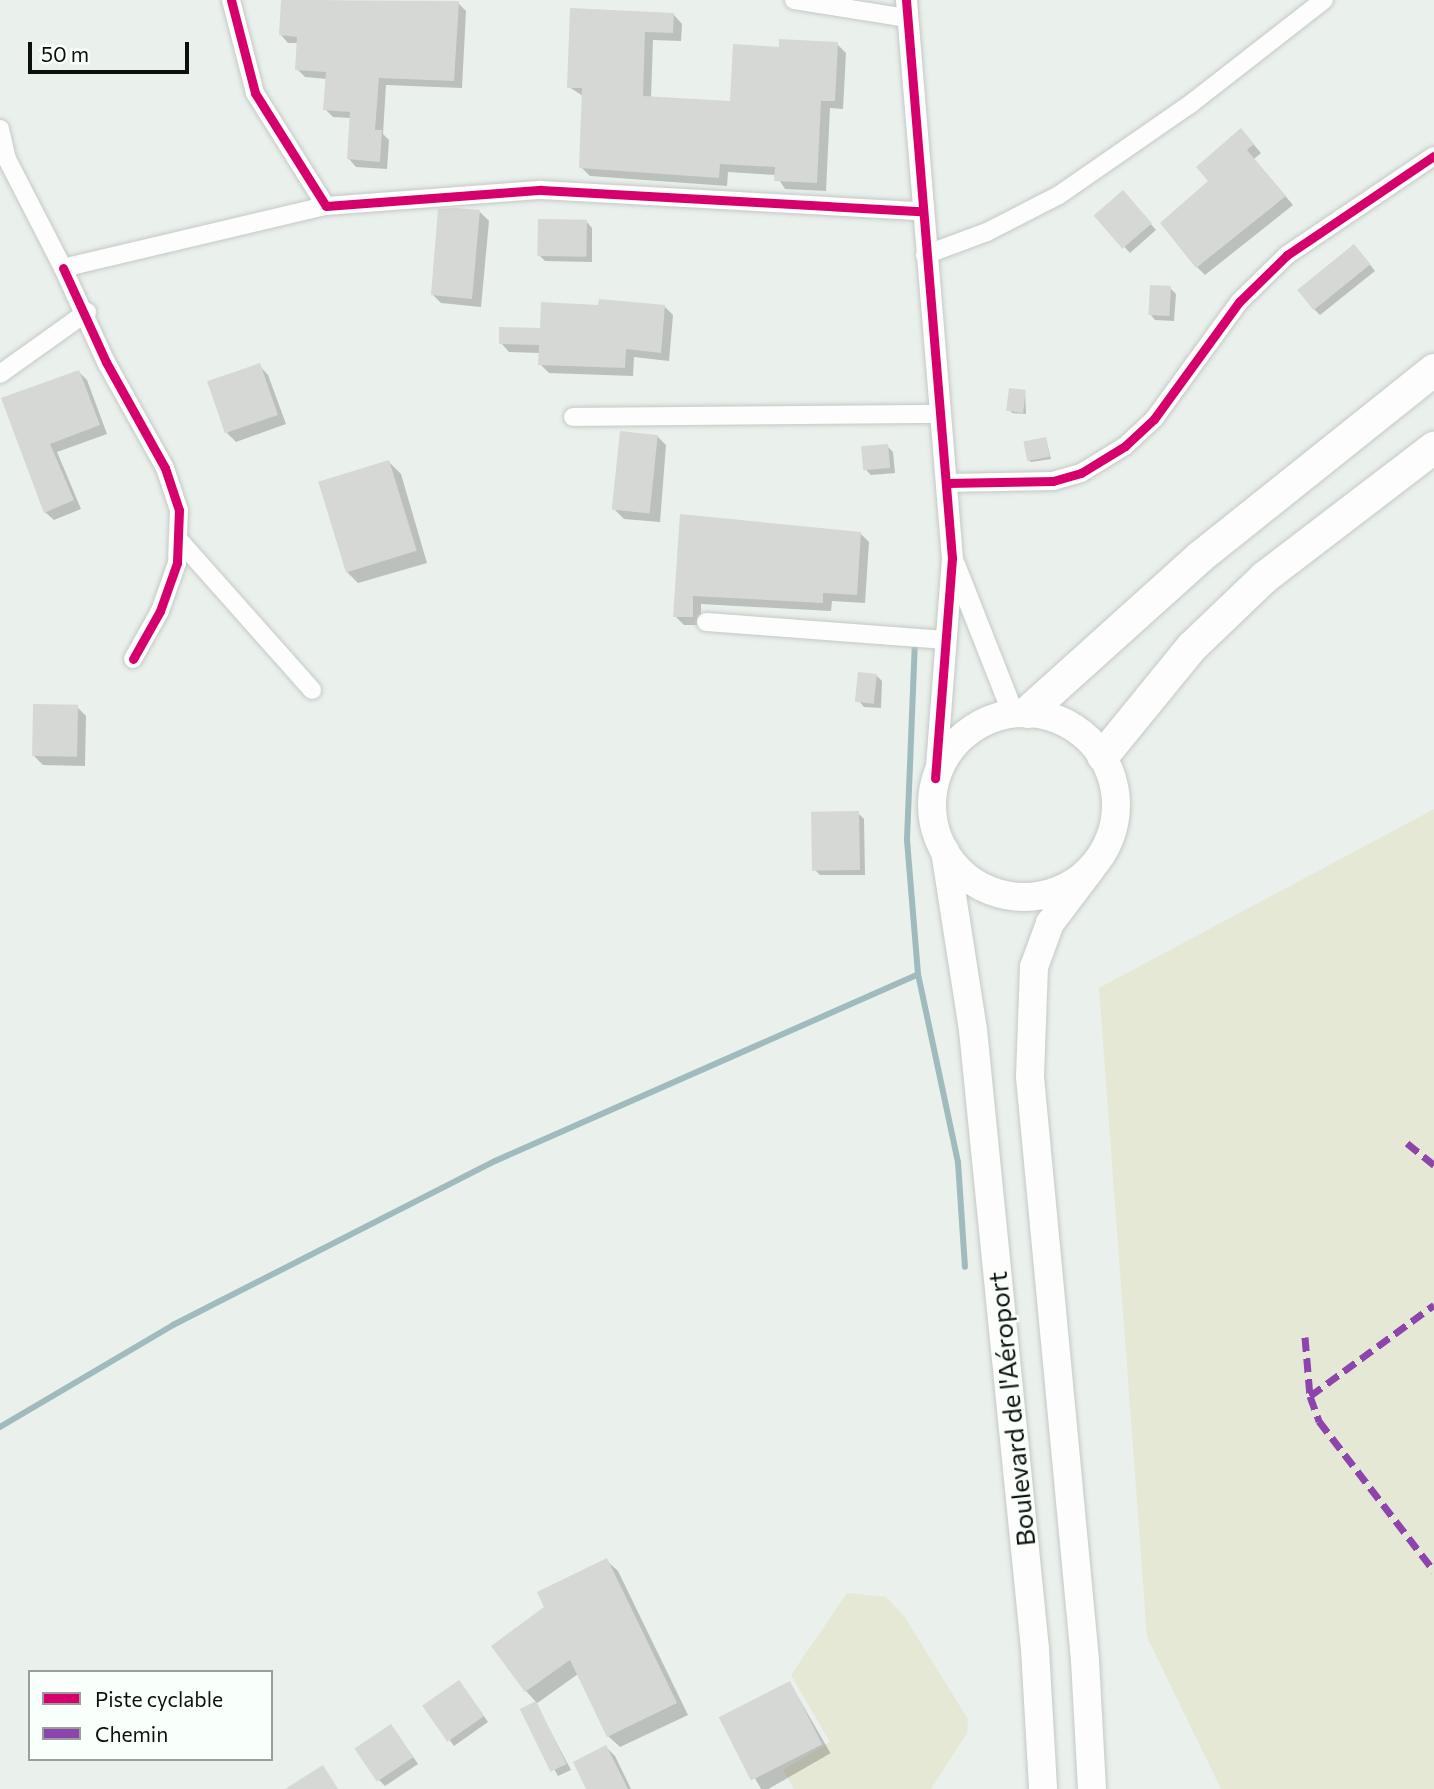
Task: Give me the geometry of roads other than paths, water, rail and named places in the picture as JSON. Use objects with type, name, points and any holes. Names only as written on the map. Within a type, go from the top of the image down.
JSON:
[{"type":"highway","points":[[1020,713],[1200,557],[1434,370]]},
{"type":"highway","points":[[1103,756],[1192,647],[1265,577],[1434,448]]},
{"type":"highway","points":[[1020,713],[1057,718],[1083,733],[1103,756],[1114,784],[1116,815],[1108,844],[1091,869],[1069,886],[1042,896],[1014,897],[986,889],[962,874],[945,851],[931,803],[935,779],[948,751],[970,729],[997,716],[1020,713]]},
{"type":"highway","name":"Boulevard de l'Aéroport","points":[[945,851],[973,1030],[1035,1649],[1043,1789]]},
{"type":"highway","name":"Boulevard de l'Aéroport","points":[[1091,869],[1050,923],[1034,967],[1030,1077],[1085,1660],[1092,1789]]},
{"type":"street","points":[[231,0],[255,93],[326,206]]},
{"type":"street","points":[[794,0],[907,9],[920,211],[952,558],[935,779]]},
{"type":"street","points":[[925,255],[987,232],[1059,195],[1189,104],[1324,0]]},
{"type":"street","points":[[0,129],[4,161],[87,312],[106,362],[165,468],[179,510],[177,564],[160,611],[133,659]]},
{"type":"street","points":[[947,483],[1053,481],[1081,473],[1125,446],[1154,419],[1239,302],[1287,255],[1434,156]]},
{"type":"street","points":[[63,268],[326,206],[541,190],[920,211]]},
{"type":"street","points":[[0,374],[87,312]]},
{"type":"street","points":[[573,417],[940,414]]},
{"type":"street","points":[[178,539],[312,690]]},
{"type":"street","points":[[952,558],[1020,713]]},
{"type":"street","points":[[706,622],[946,640]]},
{"type":"waterway","points":[[915,640],[907,840],[918,974],[958,1162],[965,1267]]},
{"type":"waterway","points":[[0,1427],[173,1325],[495,1161],[918,974]]}]
